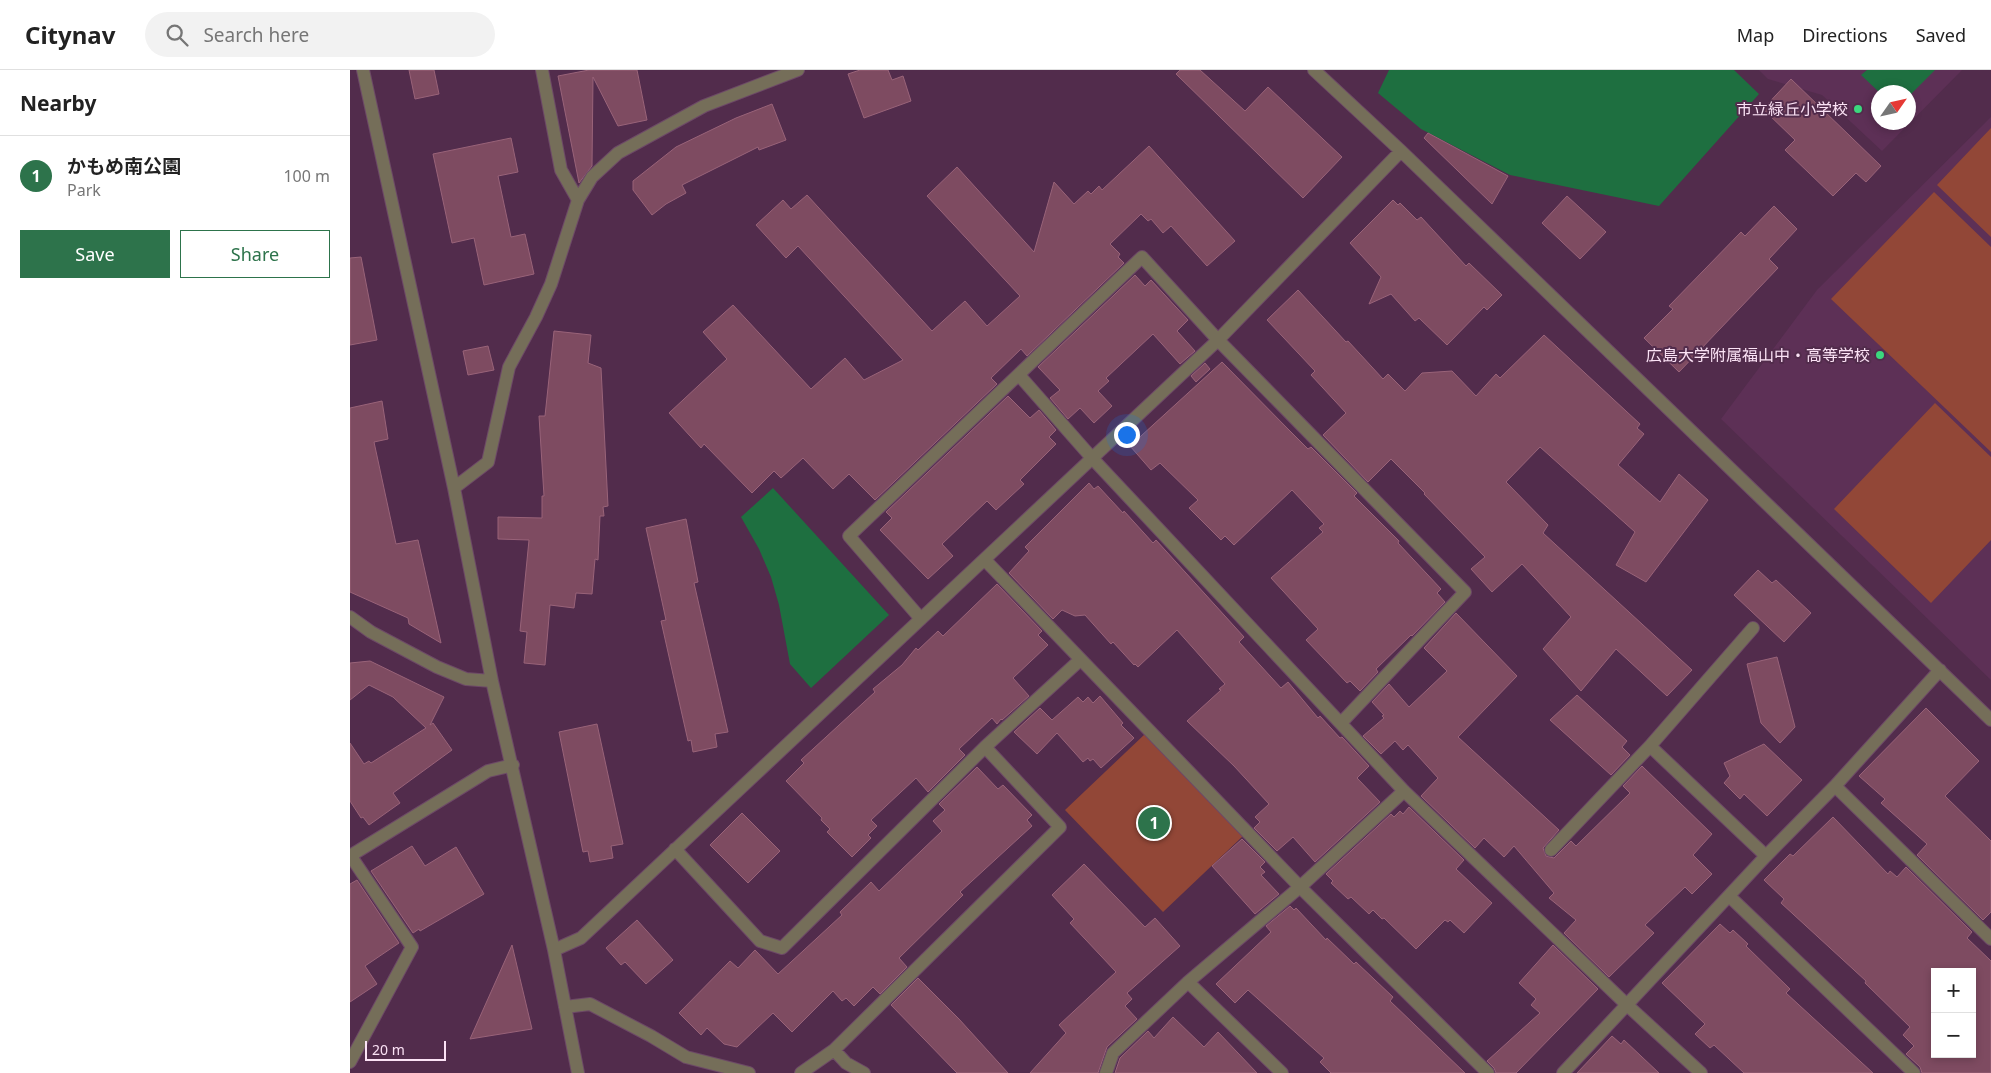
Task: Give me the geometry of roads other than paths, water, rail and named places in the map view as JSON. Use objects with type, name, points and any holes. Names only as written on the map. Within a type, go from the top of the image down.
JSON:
[{"type":"street","points":[[363,70],[454,488],[492,681],[513,765],[554,950],[578,1073]]},
{"type":"street","points":[[542,70],[561,170],[578,200]]},
{"type":"street","points":[[454,488],[488,462],[509,367],[551,284],[578,200],[592,177],[618,153],[704,106],[798,70]]},
{"type":"street","points":[[1314,70],[1401,151],[1991,720]]},
{"type":"street","points":[[554,950],[581,938],[985,560],[1218,340],[1401,151]]},
{"type":"street","points":[[921,618],[849,536],[1142,257],[1218,340],[1465,592],[1341,723]]},
{"type":"street","points":[[1018,375],[1092,458],[1404,791],[1626,1004],[1701,1073]]},
{"type":"street","points":[[985,560],[1300,887],[1488,1073]]},
{"type":"street","points":[[350,616],[371,632],[437,667],[466,679],[492,681]]},
{"type":"street","points":[[1551,850],[1650,746],[1753,628]]},
{"type":"street","points":[[675,849],[760,941],[782,948],[985,747],[1080,660]]},
{"type":"street","points":[[1562,1073],[1766,856],[1835,786],[1940,670]]},
{"type":"street","points":[[1650,746],[1766,856]]},
{"type":"street","points":[[801,1073],[834,1050],[1060,827],[985,747]]},
{"type":"street","points":[[350,1062],[412,947],[350,855],[488,771],[513,765]]},
{"type":"street","points":[[1835,786],[1991,939]]},
{"type":"street","points":[[1106,1073],[1113,1053],[1188,982],[1300,887],[1404,791]]},
{"type":"street","points":[[1730,896],[1914,1073]]},
{"type":"street","points":[[1188,982],[1282,1073]]},
{"type":"street","points":[[565,1007],[590,1004],[686,1057],[748,1073]]},
{"type":"street","points":[[834,1050],[846,1063],[864,1073]]},
{"type":"place","name":"市立緑丘小学校","points":[[1858,109]]},
{"type":"place","name":"広島大学附属福山中・高等学校","points":[[1880,355]]},
{"type":"place","name":"かもめ南公園","points":[[1154,823]]}]
